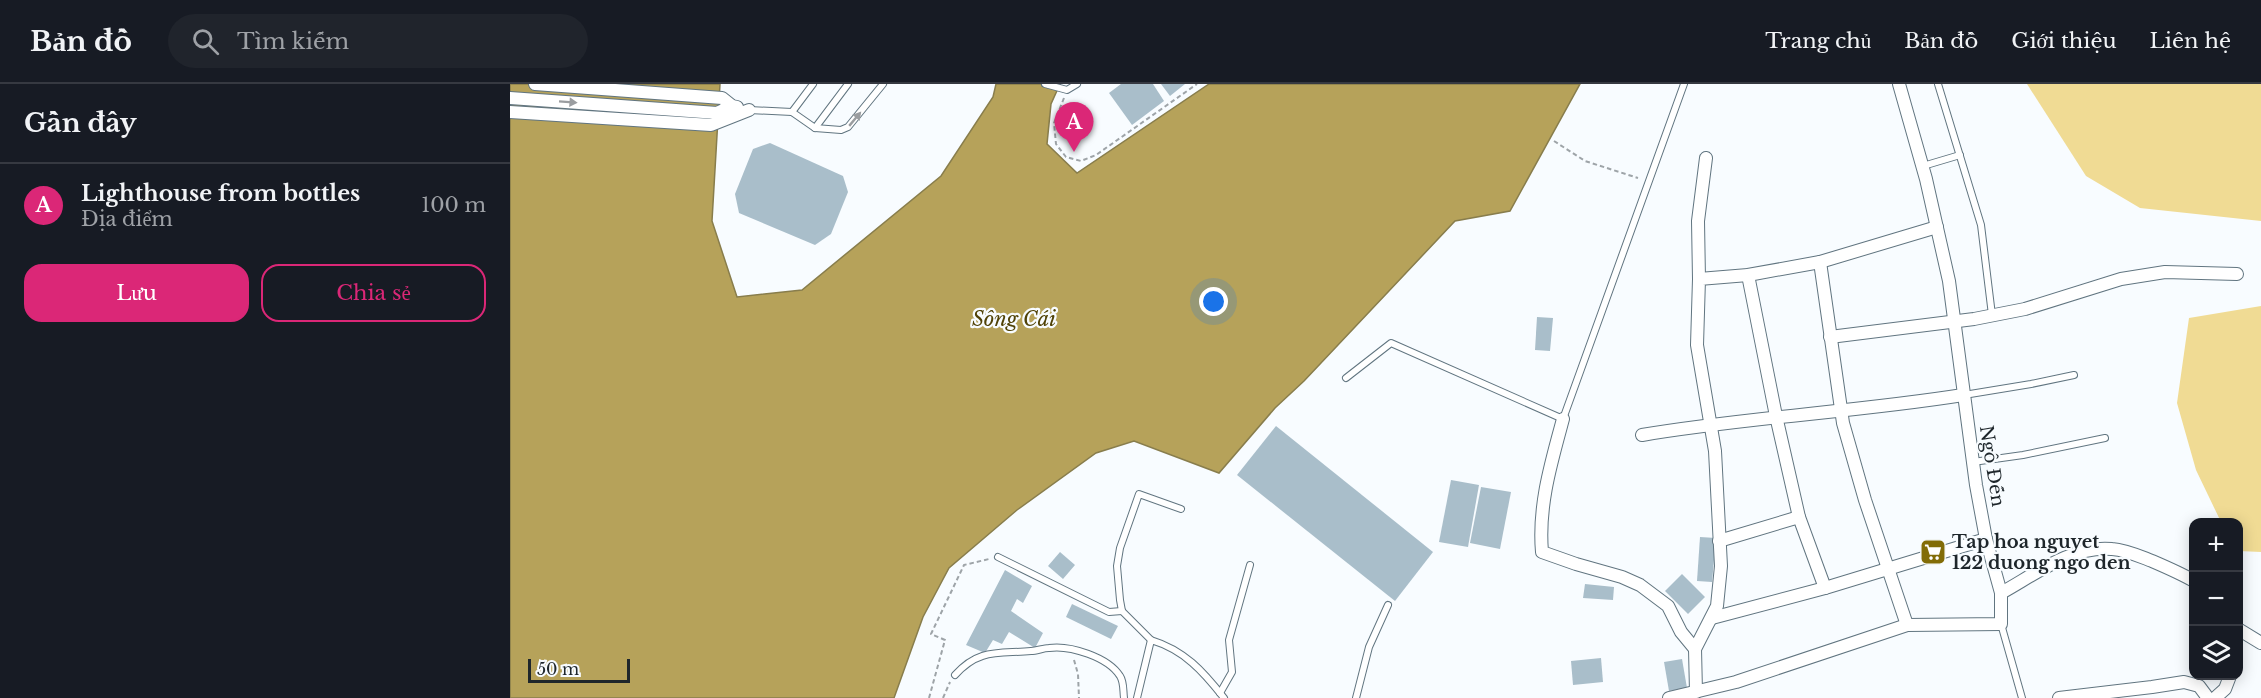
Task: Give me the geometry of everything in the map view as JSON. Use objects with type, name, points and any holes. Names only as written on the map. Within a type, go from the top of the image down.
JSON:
[{"type":"street","points":[[535,84],[722,98],[732,106],[749,110]]},
{"type":"street","name":"Ngô Đến","points":[[1899,84],[1937,227],[1956,320],[1963,395],[1973,462],[1986,539],[2001,593],[2001,624]]},
{"type":"street","points":[[510,98],[717,113],[732,106]]},
{"type":"street","points":[[510,112],[711,125],[749,110]]},
{"type":"street","points":[[1696,692],[1695,649],[1717,606],[1721,566],[1715,451],[1697,345],[1700,279],[1698,221],[1706,158]]},
{"type":"street","points":[[1700,279],[1748,275],[1820,262],[1937,227]]},
{"type":"street","points":[[1820,262],[1840,410],[1865,500],[1907,625]]},
{"type":"street","points":[[1830,337],[1992,315],[2040,306],[2121,279],[2164,272],[2237,274]]},
{"type":"street","points":[[1748,275],[1799,517],[1826,588]]},
{"type":"street","points":[[1642,435],[1711,423],[1864,409],[1963,395]]},
{"type":"street","points":[[1563,419],[1544,492],[1540,529],[1542,552],[1622,577],[1640,585],[1668,606],[1681,632],[1695,649]]},
{"type":"street","points":[[1719,541],[1799,517]]},
{"type":"street","points":[[1712,618],[1826,588],[1986,539]]},
{"type":"street","points":[[2001,593],[2073,555],[2101,549],[2123,551],[2139,556],[2189,579]]},
{"type":"street","points":[[1669,698],[1757,675],[1907,625],[2001,624]]},
{"type":"street","points":[[2243,632],[2261,643]]},
{"type":"street","points":[[2215,698],[2225,689],[2228,680]]},
{"type":"street","points":[[2059,698],[2184,681],[2199,686],[2208,698]]},
{"type":"lane","points":[[792,112],[813,84]]},
{"type":"lane","points":[[815,128],[848,84]]},
{"type":"lane","points":[[749,110],[792,112],[815,128],[840,130],[848,127],[883,84]]},
{"type":"lane","points":[[1045,84],[1067,90],[1077,84]]},
{"type":"lane","points":[[1346,378],[1391,343],[1563,419],[1684,84]]},
{"type":"lane","points":[[1938,84],[1981,225],[1992,315]]},
{"type":"lane","points":[[1922,166],[1960,155]]},
{"type":"lane","points":[[1963,395],[2074,375]]},
{"type":"lane","points":[[1973,462],[2023,455],[2105,438]]},
{"type":"lane","points":[[1181,509],[1139,494],[1120,548],[1117,566],[1122,611],[1151,640],[1169,646],[1185,656],[1222,696],[1232,672],[1229,640],[1250,566]]},
{"type":"lane","points":[[998,557],[1109,612],[1122,611]]},
{"type":"lane","points":[[1356,698],[1369,647],[1388,604]]},
{"type":"lane","points":[[2001,624],[2022,698]]},
{"type":"lane","points":[[1137,698],[1151,640]]},
{"type":"lane","points":[[955,675],[965,664],[977,657],[992,653],[1050,647],[1079,649],[1111,666],[1119,674],[1123,681],[1124,698]]},
{"type":"path","points":[[1067,90],[1054,123],[1056,144],[1066,157],[1081,161],[1096,154],[1197,84]]},
{"type":"path","points":[[1554,141],[1585,161],[1649,182]]},
{"type":"path","points":[[929,698],[945,640],[931,634],[964,565],[998,557]]},
{"type":"path","points":[[1079,649],[1074,661],[1078,674],[1079,698]]},
{"type":"path","points":[[943,698],[948,683],[955,675]]},
{"type":"shaded area","points":[[2027,84],[2261,84],[2261,221],[2140,208],[2086,176]]},
{"type":"shaded area","points":[[2261,306],[2261,552],[2243,551],[2243,518],[2219,518],[2196,470],[2177,403],[2189,318]]},
{"type":"water","name":"Sông Cái","points":[[510,84],[720,84],[712,221],[737,297],[802,290],[941,176],[993,97],[996,84],[1060,84],[1051,104],[1047,144],[1077,173],[1209,84],[1580,84],[1510,211],[1455,221],[1304,381],[1275,408],[1219,473],[1134,441],[1096,453],[1017,510],[949,568],[923,617],[894,698],[510,698]]},
{"type":"building","points":[[1121,84],[1153,84],[1164,101],[1132,125],[1109,93]]},
{"type":"building","points":[[1161,84],[1185,84],[1170,96]]},
{"type":"building","points":[[770,143],[843,176],[848,192],[831,234],[815,245],[739,213],[735,194],[753,149]]},
{"type":"building","points":[[1537,317],[1553,318],[1550,351],[1535,350]]},
{"type":"building","points":[[1276,426],[1433,552],[1395,601],[1237,475]]},
{"type":"building","points":[[1451,480],[1479,485],[1468,547],[1439,542]]},
{"type":"building","points":[[1481,487],[1511,492],[1500,549],[1470,543]]},
{"type":"building","points":[[1700,537],[1716,538],[1712,582],[1697,581]]},
{"type":"building","points":[[1060,552],[1075,565],[1063,579],[1048,566]]},
{"type":"building","points":[[1005,570],[1032,586],[1023,603],[1017,599],[1011,611],[1043,633],[1035,648],[1009,632],[1002,644],[993,640],[985,653],[966,645]]},
{"type":"building","points":[[1682,574],[1705,597],[1688,614],[1665,591]]},
{"type":"building","points":[[1585,584],[1614,587],[1613,600],[1583,598]]},
{"type":"building","points":[[1072,604],[1118,626],[1111,639],[1066,617]]},
{"type":"building","points":[[1601,658],[1603,682],[1573,685],[1571,661]]},
{"type":"building","points":[[1682,659],[1687,688],[1669,691],[1664,662]]},
{"type":"place","name":"Lighthouse from bottles","points":[[1074,152]]},
{"type":"place","name":"Tap hoa nguyet 122 duong ngo den","points":[[1933,552]]}]
